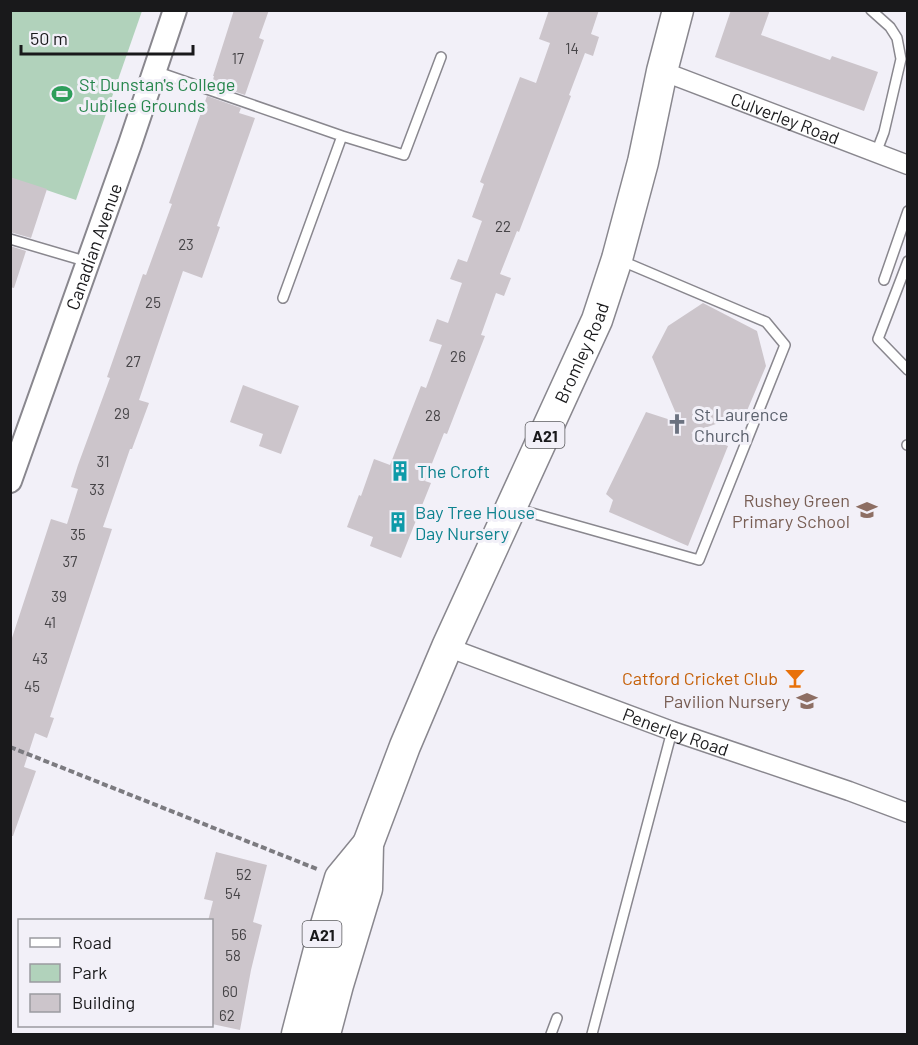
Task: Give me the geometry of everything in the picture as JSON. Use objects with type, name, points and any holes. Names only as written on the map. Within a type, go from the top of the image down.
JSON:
[{"type":"highway","name":"Bromley Road","points":[[297,1035],[321,938],[340,878],[368,844],[405,746],[447,648],[597,320],[617,259],[643,162],[662,71],[678,10]]},
{"type":"highway","name":"Bromley Road","points":[[325,1035],[367,889],[368,844]]},
{"type":"street","name":"Canadian Avenue","points":[[10,481],[175,10]]},
{"type":"street","name":"Culverley Road","points":[[662,71],[908,165]]},
{"type":"street","name":"Penerley Road","points":[[447,648],[672,731],[908,813]]},
{"type":"lane","points":[[871,10],[890,27],[897,38],[902,59],[884,132],[876,153]]},
{"type":"lane","points":[[155,71],[342,136],[404,155],[441,57]]},
{"type":"lane","points":[[283,298],[342,136]]},
{"type":"lane","points":[[884,280],[908,211]]},
{"type":"lane","points":[[10,239],[88,262]]},
{"type":"lane","points":[[512,507],[699,560],[786,345],[766,322],[617,259]]},
{"type":"lane","points":[[908,261],[878,339],[908,370]]},
{"type":"lane","points":[[592,1035],[672,731]]},
{"type":"lane","points":[[551,1035],[557,1018]]},
{"type":"path","points":[[10,747],[340,878]]},
{"type":"green space","name":"St Dunstan's College Jubilee Grounds","points":[[11,11],[142,11],[76,200],[11,178]]},
{"type":"building","points":[[234,10],[269,10],[259,38],[264,40],[245,95],[212,84]]},
{"type":"building","points":[[549,10],[599,10],[591,34],[599,37],[593,56],[585,53],[519,232],[517,231],[500,274],[511,278],[504,296],[496,293],[481,335],[485,336],[447,434],[444,433],[425,481],[431,483],[401,558],[370,546],[373,537],[347,527],[374,459],[390,465],[421,386],[426,388],[442,345],[429,341],[437,319],[448,323],[462,283],[450,279],[458,259],[467,262],[482,221],[472,217],[484,184],[480,182],[520,77],[536,83],[550,43],[539,39]]},
{"type":"building","points":[[731,10],[770,10],[761,35],[830,60],[832,56],[878,72],[864,111],[715,57]]},
{"type":"building","points":[[207,96],[241,108],[239,113],[255,118],[217,226],[220,227],[202,278],[183,271],[158,344],[139,400],[149,403],[132,449],[130,449],[103,527],[112,529],[50,717],[54,718],[47,738],[35,733],[24,767],[36,771],[13,836],[10,836],[10,644],[51,519],[67,524],[78,489],[71,487],[78,465],[110,378],[107,377],[143,274],[146,275],[172,204],[169,203]]},
{"type":"building","points":[[10,177],[47,189],[31,238],[10,232]]},
{"type":"building","points":[[10,246],[26,251],[14,288],[10,287]]},
{"type":"building","name":"St Laurence Church","points":[[703,303],[757,331],[766,366],[746,413],[691,433],[728,446],[688,546],[609,512],[613,500],[606,494],[646,412],[680,423],[652,357],[668,326]]},
{"type":"building","points":[[243,385],[299,406],[281,454],[259,446],[263,434],[230,422]]},
{"type":"building","points":[[216,852],[267,865],[253,922],[262,925],[240,1030],[213,1024],[213,919],[208,919],[213,901],[204,899]]},
{"type":"place","name":"St Dunstan's College Jubilee Grounds","points":[[62,94]]},
{"type":"place","name":"St Laurence Church","points":[[677,424]]},
{"type":"place","name":"The Croft","points":[[400,471]]},
{"type":"place","name":"Rushey Green Primary School","points":[[867,510]]},
{"type":"place","name":"Bay Tree House Day Nursery","points":[[398,522]]},
{"type":"place","name":"Catford Cricket Club","points":[[795,678]]},
{"type":"place","name":"Pavilion Nursery","points":[[807,701]]}]
